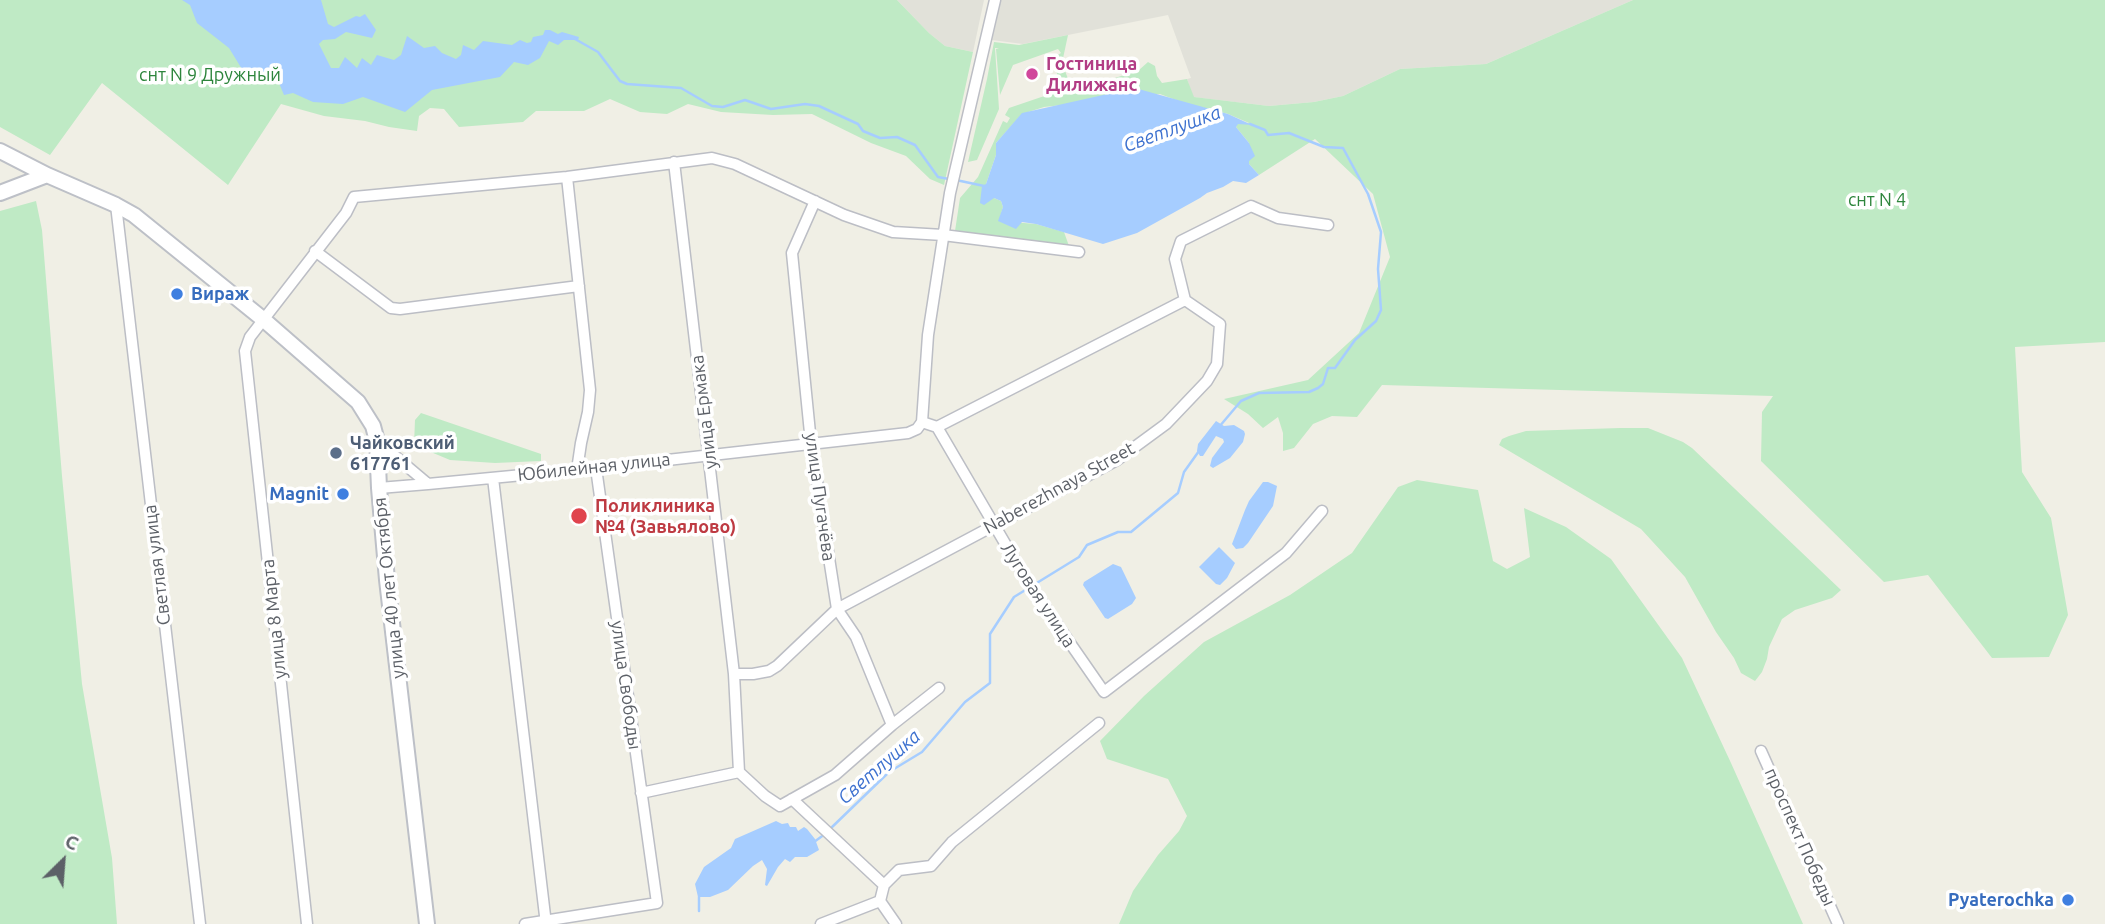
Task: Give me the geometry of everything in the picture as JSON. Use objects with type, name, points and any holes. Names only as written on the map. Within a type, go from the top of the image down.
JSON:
[{"type":"main road","name":"улица 40 лет Октября","points":[[0,151],[134,215],[264,320],[358,402],[373,426],[377,441],[387,580],[427,924]]},
{"type":"main road","points":[[0,193],[47,175]]},
{"type":"street","points":[[995,0],[950,193],[928,335],[922,422],[937,427],[1185,300],[1175,259],[1181,241],[1251,205],[1278,218],[1328,225]]},
{"type":"street","name":"улица 8 Марта","points":[[307,924],[245,351],[250,337],[346,213],[354,197],[567,177],[712,158],[735,164],[844,215],[893,232],[943,235],[1079,252]]},
{"type":"street","name":"улица Ермака","points":[[674,162],[734,674],[739,772]]},
{"type":"street","points":[[567,177],[590,390],[577,470]]},
{"type":"street","name":"улица Пугачёва","points":[[816,201],[792,253],[811,443],[836,609],[856,637],[892,725]]},
{"type":"street","name":"Светлая улица","points":[[116,205],[200,924]]},
{"type":"street","points":[[316,251],[391,308],[579,286]]},
{"type":"street","name":"Naberezhnaya Street","points":[[734,674],[769,671],[836,609],[1117,460],[1166,424],[1207,381],[1217,364],[1220,324],[1185,300]]},
{"type":"street","name":"Юбилейная улица","points":[[379,488],[577,470],[908,433],[917,429],[922,422]]},
{"type":"street","name":"Луговая улица","points":[[937,427],[1027,581],[1104,692],[1286,553],[1322,511]]},
{"type":"street","points":[[377,441],[428,484]]},
{"type":"street","name":"улица Свободы","points":[[545,923],[657,902],[596,468]]},
{"type":"street","points":[[493,478],[545,923],[525,924]]},
{"type":"street","points":[[642,793],[739,772],[780,806],[835,775],[939,688]]},
{"type":"street","points":[[896,924],[880,901],[884,885],[899,870],[931,866],[953,842],[1099,723]]},
{"type":"street","name":"проспект Победы","points":[[1761,751],[1838,924]]},
{"type":"street","points":[[792,799],[884,885]]},
{"type":"street","points":[[821,924],[880,901]]},
{"type":"shaded area","points":[[897,0],[984,0],[973,52],[945,46]]},
{"type":"shaded area","points":[[1001,0],[1633,0],[1486,64],[1400,69],[1343,96],[1269,106],[1193,97],[1187,79],[1191,78],[1168,15],[1023,44],[992,40]]},
{"type":"green space","name":"снт N 9 Дружный","points":[[0,0],[897,0],[945,46],[973,52],[944,185],[930,179],[906,156],[871,143],[812,114],[721,112],[688,104],[667,114],[640,112],[610,99],[584,111],[536,111],[523,122],[459,127],[444,109],[430,108],[419,116],[417,131],[324,116],[281,104],[228,185],[102,83],[50,155],[0,127]]},
{"type":"green space","name":"снт N 4","points":[[1633,0],[2105,0],[2105,342],[2015,347],[2022,472],[2051,518],[2068,615],[2049,657],[1992,658],[1928,575],[1884,582],[1761,461],[1762,412],[1773,396],[1382,385],[1357,417],[1332,416],[1313,424],[1294,448],[1283,451],[1283,433],[1278,417],[1263,428],[1248,414],[1224,399],[1308,380],[1359,333],[1390,257],[1373,194],[1315,139],[1259,175],[1249,164],[1249,143],[1236,127],[1237,124],[1249,123],[1228,114],[1160,94],[1044,107],[1022,114],[996,143],[996,155],[986,184],[994,198],[1001,201],[1003,207],[999,221],[1036,224],[1064,232],[1069,246],[955,231],[960,198],[978,177],[1003,121],[1007,123],[1010,118],[1005,115],[1009,108],[1062,90],[1054,64],[1054,57],[1061,53],[1058,49],[1013,65],[1000,95],[996,49],[999,48],[995,48],[999,109],[977,160],[968,162],[994,42],[1019,45],[1068,35],[1062,63],[1070,84],[1075,78],[1086,85],[1104,90],[1109,88],[1115,78],[1139,70],[1148,62],[1155,66],[1162,83],[1187,79],[1194,97],[1269,106],[1343,96],[1400,69],[1486,64]]},
{"type":"green space","points":[[36,201],[42,230],[82,684],[112,858],[117,924],[0,924],[0,211]]},
{"type":"green space","points":[[421,413],[541,454],[541,461],[495,463],[450,460],[414,445],[415,420]]},
{"type":"green space","points":[[1648,428],[1692,448],[1841,590],[1832,598],[1795,610],[1782,619],[1769,647],[1762,672],[1755,681],[1741,673],[1685,577],[1641,529],[1499,445],[1502,439],[1526,431]]},
{"type":"green space","points":[[1417,480],[1478,490],[1493,561],[1507,569],[1530,557],[1524,508],[1566,527],[1611,559],[1682,658],[1803,924],[1119,924],[1133,891],[1179,831],[1187,816],[1168,779],[1107,759],[1100,741],[1144,696],[1204,642],[1290,595],[1352,553],[1398,487]]},
{"type":"water","points":[[182,0],[321,0],[328,24],[334,27],[365,14],[376,30],[372,38],[346,32],[319,44],[331,68],[339,68],[345,57],[357,68],[362,58],[371,65],[377,55],[394,60],[401,55],[407,36],[424,48],[435,46],[442,53],[456,59],[461,55],[463,45],[474,50],[483,41],[512,45],[520,40],[527,43],[531,42],[533,37],[543,35],[545,30],[579,37],[578,40],[564,40],[558,45],[549,41],[540,58],[528,65],[514,62],[500,77],[432,90],[405,112],[363,97],[343,104],[313,102],[293,93],[284,95],[279,83],[260,84],[245,74],[229,48],[197,23],[190,5]]},
{"type":"water","points":[[1135,88],[1228,114],[1252,125],[1238,124],[1236,127],[1249,143],[1255,156],[1249,164],[1259,175],[1246,183],[1233,181],[1137,233],[1103,244],[1036,224],[1022,222],[1016,229],[998,221],[1003,207],[1001,201],[994,198],[984,205],[980,203],[982,186],[986,184],[996,155],[996,143],[1022,113]]},
{"type":"water","points":[[1216,421],[1224,426],[1234,425],[1245,434],[1243,442],[1230,458],[1213,468],[1210,466],[1212,458],[1224,442],[1223,439],[1216,436],[1203,456],[1197,451],[1198,444]]},
{"type":"water","points":[[1263,482],[1277,486],[1273,506],[1248,543],[1243,548],[1236,549],[1232,544],[1245,510]]},
{"type":"water","points":[[1219,547],[1235,563],[1220,585],[1199,567]]},
{"type":"water","points":[[1113,564],[1121,567],[1136,598],[1132,604],[1108,619],[1083,585]]},
{"type":"water","points":[[776,821],[788,823],[798,831],[804,827],[807,829],[819,850],[807,857],[795,857],[790,862],[785,859],[767,886],[767,869],[762,860],[728,890],[710,897],[698,897],[695,884],[704,867],[731,848],[735,839]]},
{"type":"waterway","name":"Светлушка","points":[[575,39],[598,52],[620,81],[627,84],[681,88],[712,106],[723,107],[745,100],[771,109],[805,104],[819,106],[858,124],[863,131],[880,138],[897,137],[915,145],[938,177],[949,179]]},
{"type":"waterway","name":"Светлушка","points":[[1219,427],[1241,401],[1259,393],[1309,392],[1318,388],[1323,384],[1328,368],[1335,368],[1355,340],[1376,321],[1381,310],[1378,269],[1381,232],[1368,194],[1343,148],[1324,147],[1289,133],[1268,135],[1265,130],[1250,124]]},
{"type":"waterway","name":"Светлушка","points":[[956,180],[984,186]]},
{"type":"waterway","name":"Светлушка","points":[[830,829],[889,772],[922,752],[965,702],[990,683],[990,634],[1014,597],[1079,557],[1087,545],[1118,532],[1131,532],[1178,493],[1184,472],[1199,451]]},
{"type":"waterway","name":"Светлушка","points":[[814,842],[825,834]]},
{"type":"waterway","name":"Светлушка","points":[[699,897],[699,911]]},
{"type":"place","name":"Гостиница Дилижанс","points":[[1032,74]]},
{"type":"place","name":"Вираж","points":[[177,294]]},
{"type":"place","name":"Чайковский 617761","points":[[336,453]]},
{"type":"place","name":"Magnit","points":[[343,494]]},
{"type":"place","name":"Поликлиника №4 (Завьялово)","points":[[579,516]]},
{"type":"place","name":"Pyaterochka","points":[[2068,900]]}]
